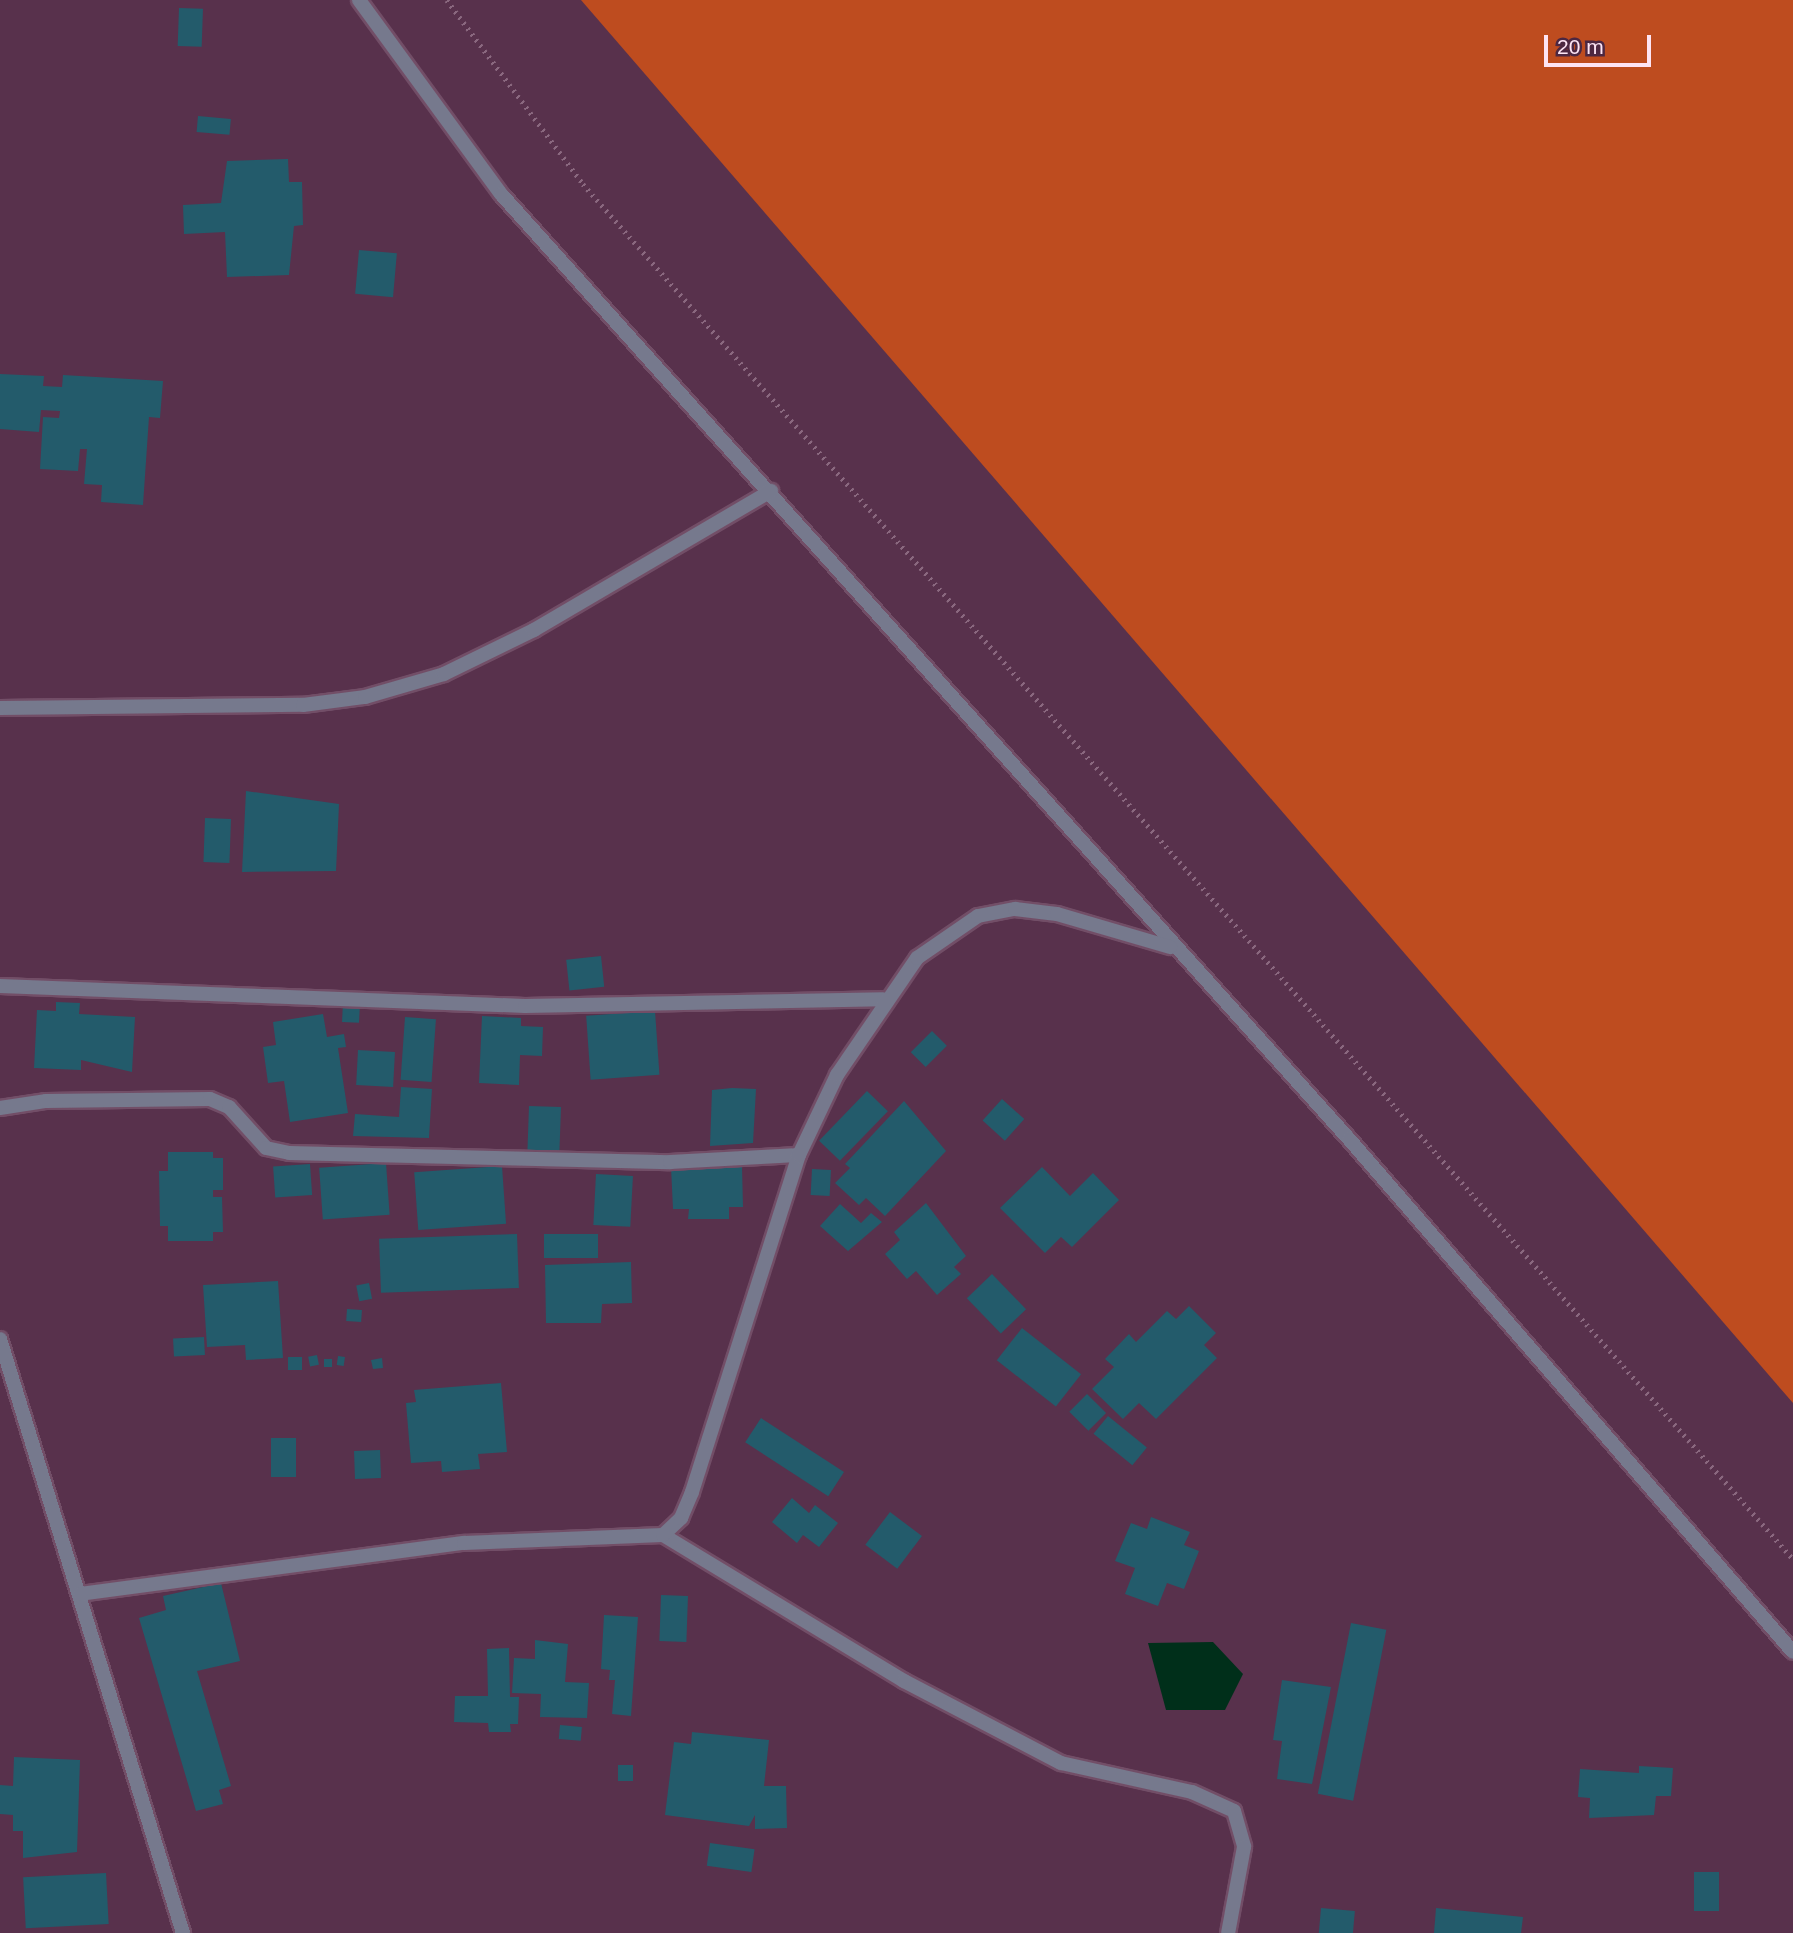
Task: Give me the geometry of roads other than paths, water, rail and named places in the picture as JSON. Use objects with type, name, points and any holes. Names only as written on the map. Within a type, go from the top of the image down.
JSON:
[{"type":"street","points":[[359,0],[501,194],[771,491],[1170,947],[1349,1139],[1793,1652]]},
{"type":"street","points":[[0,708],[303,705],[378,693],[444,674],[534,630],[771,491]]},
{"type":"street","points":[[663,1535],[681,1518],[692,1492],[799,1155],[836,1075],[883,999],[917,958],[978,916],[1015,909],[1057,914],[1170,947]]},
{"type":"street","points":[[0,986],[525,1006],[883,999]]},
{"type":"street","points":[[0,1108],[46,1101],[210,1099],[229,1107],[266,1148],[289,1153],[670,1162],[799,1155]]},
{"type":"street","points":[[0,1339],[183,1933]]},
{"type":"street","points":[[80,1594],[464,1543],[663,1535],[904,1681],[1061,1763],[1192,1792],[1234,1811],[1244,1847],[1228,1933]]}]
